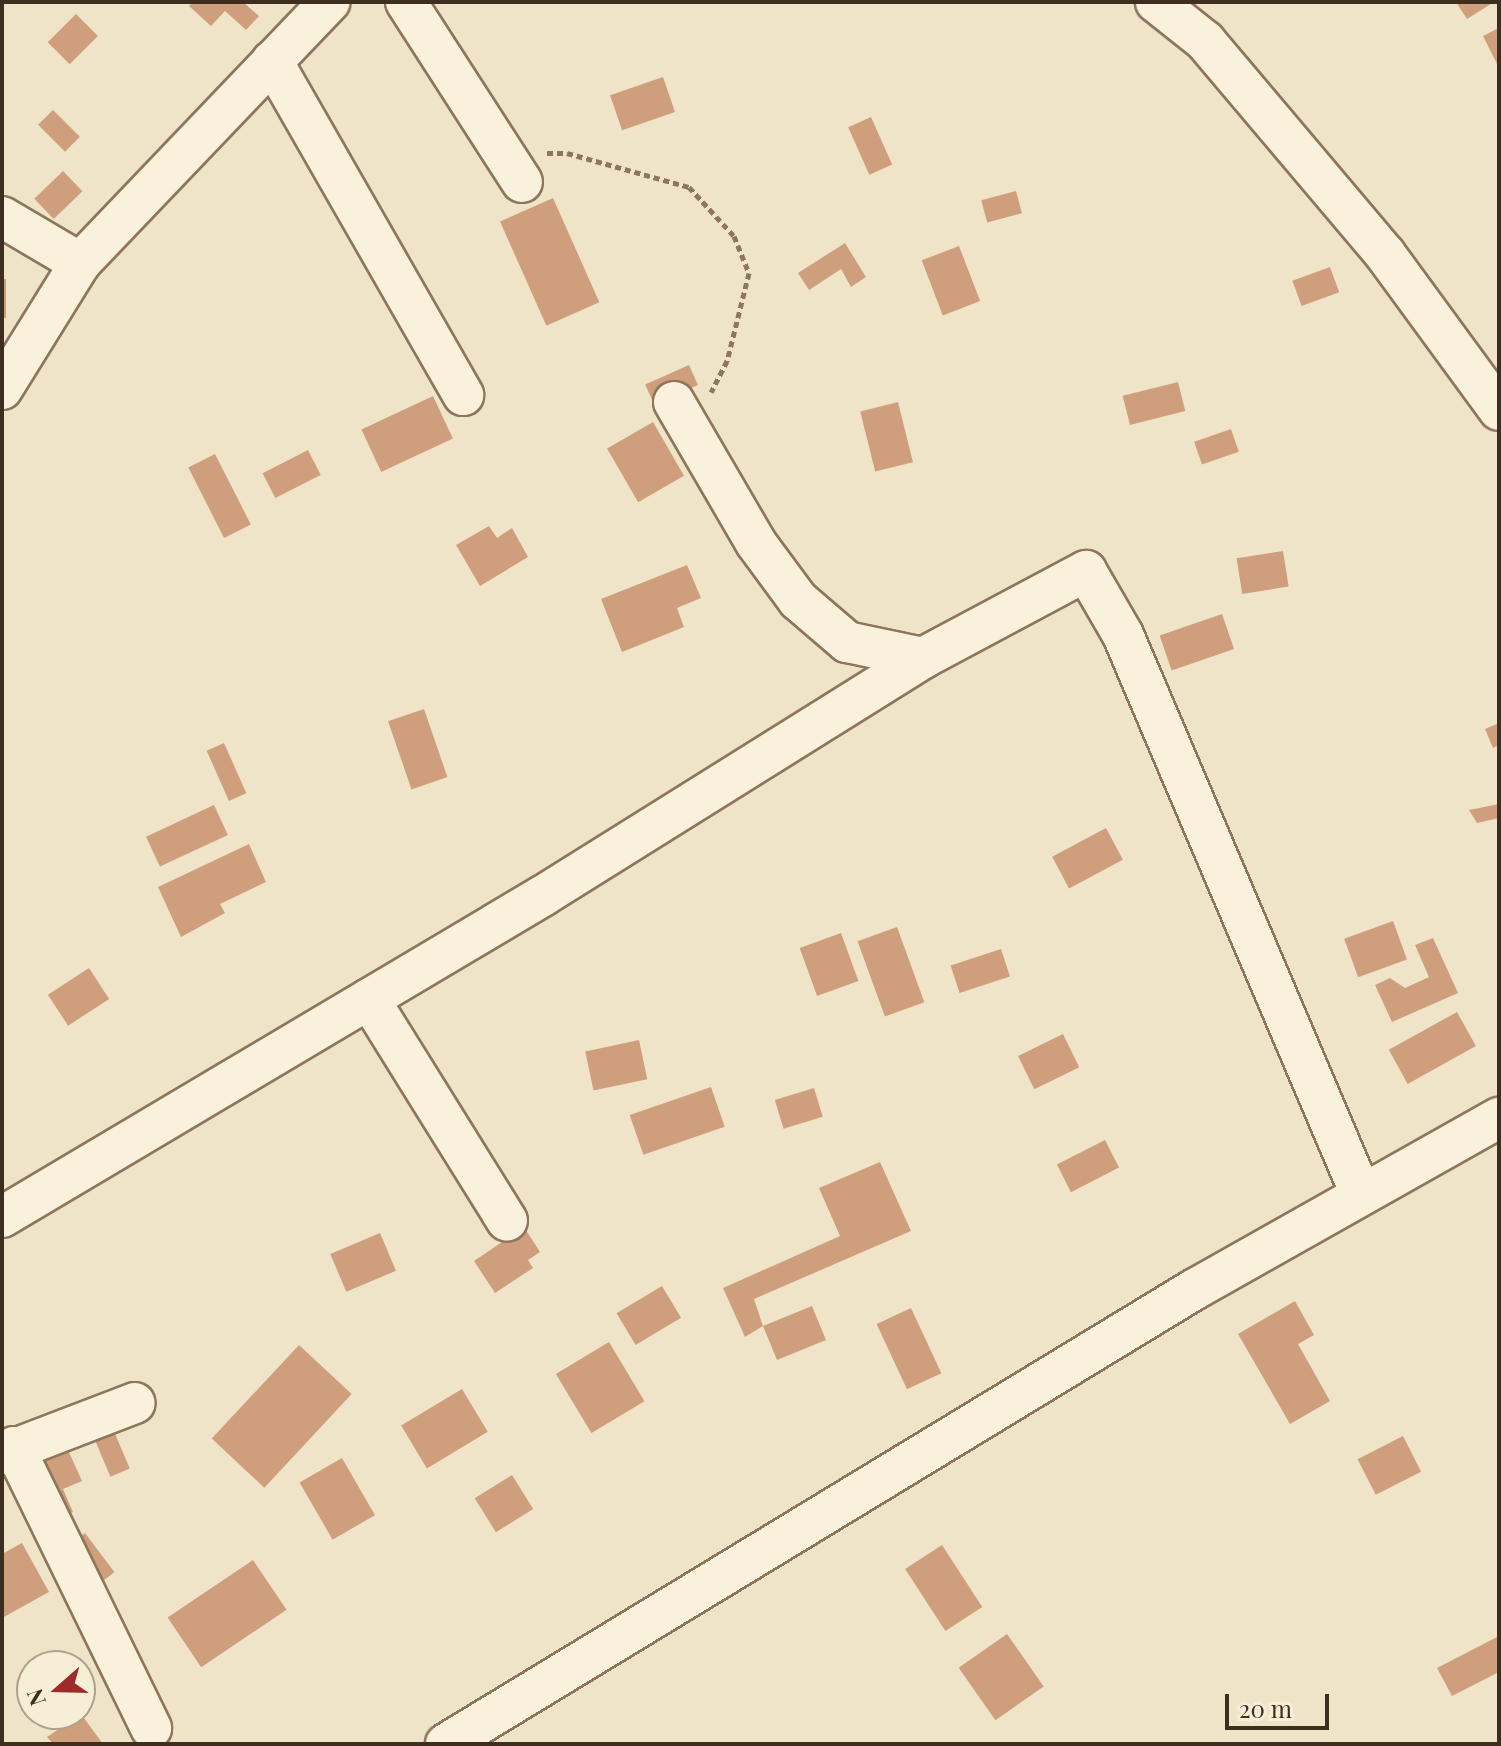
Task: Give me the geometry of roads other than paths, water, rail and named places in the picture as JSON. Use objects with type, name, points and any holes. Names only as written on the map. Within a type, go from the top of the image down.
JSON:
[{"type":"street","points":[[2,389],[80,263],[329,2]]},
{"type":"street","points":[[406,2],[513,167]]},
{"type":"street","points":[[1156,2],[1205,41],[1385,254],[1499,410]]},
{"type":"street","points":[[272,61],[463,395]]},
{"type":"street","points":[[2,217],[80,263]]},
{"type":"street","points":[[683,417],[756,543],[798,600],[847,642],[923,658]]},
{"type":"street","points":[[2,1217],[369,999],[923,658],[1086,571],[1123,635],[1361,1194]]},
{"type":"street","points":[[369,999],[507,1221]]},
{"type":"street","points":[[446,1744],[1195,1289],[1499,1118]]},
{"type":"street","points":[[135,1403],[8,1451],[151,1728]]}]
